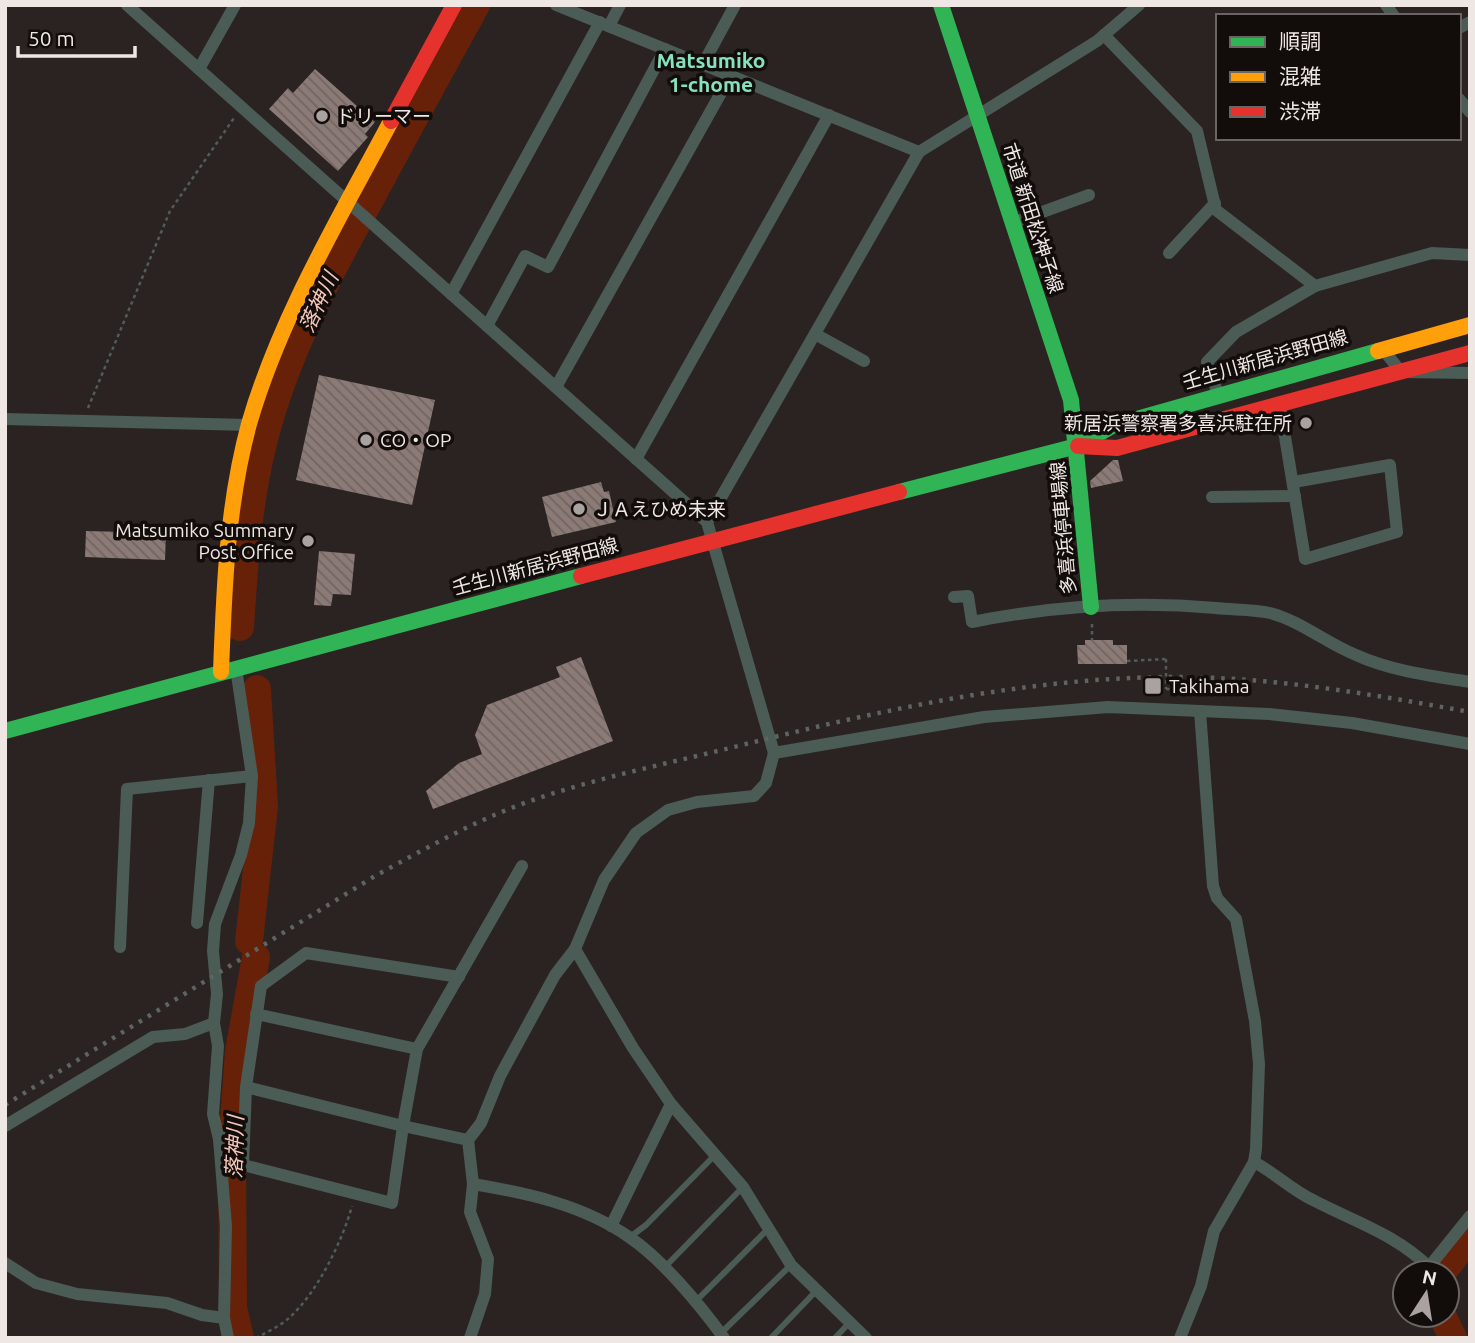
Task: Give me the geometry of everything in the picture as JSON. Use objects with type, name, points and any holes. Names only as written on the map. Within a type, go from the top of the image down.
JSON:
[{"type":"main road","points":[[228,670],[225,556],[249,425],[282,333],[454,5]]},
{"type":"main road","name":"市道 新田松神子線","points":[[941,5],[1071,400],[1077,446]]},
{"type":"main road","name":"壬生川新居浜野田線","points":[[5,732],[713,540],[1077,446],[1112,426],[1470,325]]},
{"type":"main road","name":"壬生川新居浜野田線","points":[[1077,446],[1117,448],[1470,353]]},
{"type":"main road","name":"多喜浜停車場線","points":[[1077,446],[1091,607]]},
{"type":"street","points":[[127,5],[707,522],[774,753],[766,783],[754,796],[697,802],[668,810],[636,833],[604,880],[575,949],[555,975],[500,1076],[481,1123],[468,1140],[473,1184],[470,1212],[488,1259],[485,1294],[470,1338]]},
{"type":"street","points":[[200,69],[235,5]]},
{"type":"street","points":[[556,5],[919,152]]},
{"type":"street","points":[[451,294],[604,24],[620,5]]},
{"type":"street","points":[[704,64],[735,5]]},
{"type":"street","points":[[707,522],[919,152],[1104,35],[1139,5]]},
{"type":"street","points":[[1104,35],[1197,131],[1216,210],[1315,286]]},
{"type":"street","points":[[487,326],[525,257],[548,267],[665,49]]},
{"type":"street","points":[[556,387],[731,75]]},
{"type":"street","points":[[636,459],[829,115]]},
{"type":"street","points":[[1012,223],[1089,195]]},
{"type":"street","points":[[1169,253],[1215,203]]},
{"type":"street","points":[[1218,394],[1207,362],[1236,332],[1315,286],[1432,253],[1470,255]]},
{"type":"street","points":[[814,334],[864,361]]},
{"type":"street","points":[[1382,348],[1401,372],[1470,373]]},
{"type":"street","points":[[1280,406],[1305,559],[1397,532],[1390,465],[1294,482]]},
{"type":"street","points":[[5,419],[249,425]]},
{"type":"street","points":[[1212,498],[1295,496]]},
{"type":"street","points":[[954,597],[968,596],[972,622],[1032,610],[1091,607],[1180,605],[1269,613],[1312,631],[1356,656],[1411,672],[1470,682]]},
{"type":"street","points":[[228,670],[252,776],[249,823],[241,855],[215,924],[213,951],[218,994],[214,1023],[218,1045],[213,1114],[220,1139],[226,1226],[224,1318],[228,1338]]},
{"type":"street","points":[[774,753],[984,717],[1108,708],[1269,714],[1352,723],[1470,744]]},
{"type":"street","points":[[1180,1338],[1201,1286],[1213,1231],[1254,1162],[1259,1064],[1255,1021],[1236,919],[1217,898],[1213,886],[1200,711]]},
{"type":"street","points":[[120,947],[127,789],[252,776]]},
{"type":"street","points":[[197,923],[209,780]]},
{"type":"street","points":[[459,977],[306,953],[261,986],[246,1087],[243,1165],[392,1203],[416,1049],[459,977],[522,866]]},
{"type":"street","points":[[575,949],[633,1048],[671,1104],[743,1187],[791,1265],[866,1338]]},
{"type":"street","points":[[256,1014],[416,1049]]},
{"type":"street","points":[[5,1126],[153,1037],[185,1034],[214,1023]]},
{"type":"street","points":[[246,1087],[468,1140]]},
{"type":"street","points":[[611,1226],[671,1104]]},
{"type":"street","points":[[220,1139],[243,1134]]},
{"type":"street","points":[[1254,1162],[1311,1199],[1377,1229],[1408,1247],[1429,1267],[1470,1216]]},
{"type":"street","points":[[473,1184],[532,1194],[611,1226],[630,1237],[663,1268],[723,1335]]},
{"type":"street","points":[[5,1263],[36,1283],[77,1294],[167,1303],[202,1315],[224,1318]]},
{"type":"lane","points":[[630,1237],[715,1155]]},
{"type":"lane","points":[[663,1268],[743,1187]]},
{"type":"lane","points":[[694,1303],[768,1229]]},
{"type":"lane","points":[[723,1335],[791,1265]]},
{"type":"lane","points":[[771,1338],[817,1290]]},
{"type":"lane","points":[[835,1338],[850,1322]]},
{"type":"path","points":[[83,421],[170,211],[242,107]]},
{"type":"path","points":[[1127,661],[1166,659],[1166,689],[1195,690]]},
{"type":"path","points":[[256,1338],[293,1313],[334,1256],[345,1232],[355,1193]]},
{"type":"building","name":"ドリーマー","points":[[315,69],[375,122],[365,134],[368,137],[338,171],[269,109],[288,88],[293,93]]},
{"type":"building","name":"CO・OP","points":[[319,375],[435,400],[412,505],[296,480]]},
{"type":"building","points":[[1113,460],[1118,460],[1123,481],[1091,488],[1090,481]]},
{"type":"building","name":"ＪＡえひめ未来","points":[[601,482],[604,492],[609,491],[616,522],[552,537],[542,497]]},
{"type":"building","points":[[86,531],[166,533],[165,560],[85,557]]},
{"type":"building","points":[[319,551],[355,554],[351,595],[333,594],[331,606],[314,605]]},
{"type":"building","points":[[1085,640],[1113,640],[1113,645],[1127,645],[1127,664],[1078,664],[1077,645],[1085,645]]},
{"type":"building","points":[[581,657],[613,741],[433,809],[426,791],[459,763],[482,754],[475,735],[487,705],[560,677],[556,667]]},
{"type":"waterway","name":"落神川","points":[[240,627],[250,511],[263,443],[283,378],[309,316],[340,256],[476,5]]},
{"type":"waterway","name":"落神川","points":[[249,941],[264,807],[257,689]]},
{"type":"waterway","name":"落神川","points":[[240,1338],[233,1308],[232,1147],[239,1051],[256,957]]},
{"type":"waterway","points":[[1453,1259],[1470,1236]]},
{"type":"waterway","points":[[1449,1329],[1453,1338]]},
{"type":"railway","points":[[5,1105],[413,855],[513,808],[606,778],[898,709],[1068,682],[1183,677],[1255,680],[1470,712]]},
{"type":"traffic: fast","points":[[941,5],[1071,400],[1091,607]]},
{"type":"traffic: fast","points":[[899,492],[1077,446],[1112,426],[1378,351]]},
{"type":"traffic: fast","points":[[5,731],[581,576]]},
{"type":"traffic: slow","points":[[221,672],[231,516],[249,424],[262,384],[294,307],[391,121]]},
{"type":"traffic: slow","points":[[1378,351],[1470,325]]},
{"type":"traffic: jam","points":[[391,121],[454,5]]},
{"type":"traffic: jam","points":[[1078,446],[1117,448],[1470,353]]},
{"type":"traffic: jam","points":[[581,576],[899,492]]},
{"type":"place","name":"ドリーマー","points":[[322,116]]},
{"type":"place","name":"新居浜警察署多喜浜駐在所","points":[[1306,423]]},
{"type":"place","name":"CO・OP","points":[[366,440]]},
{"type":"place","name":"ＪＡえひめ未来","points":[[579,509]]},
{"type":"place","name":"Matsumiko Summary Post Office","points":[[308,541]]},
{"type":"place","name":"Takihama","points":[[1153,686]]},
{"type":"district","name":"Matsumiko 1-chome","points":[[711,72]]}]
